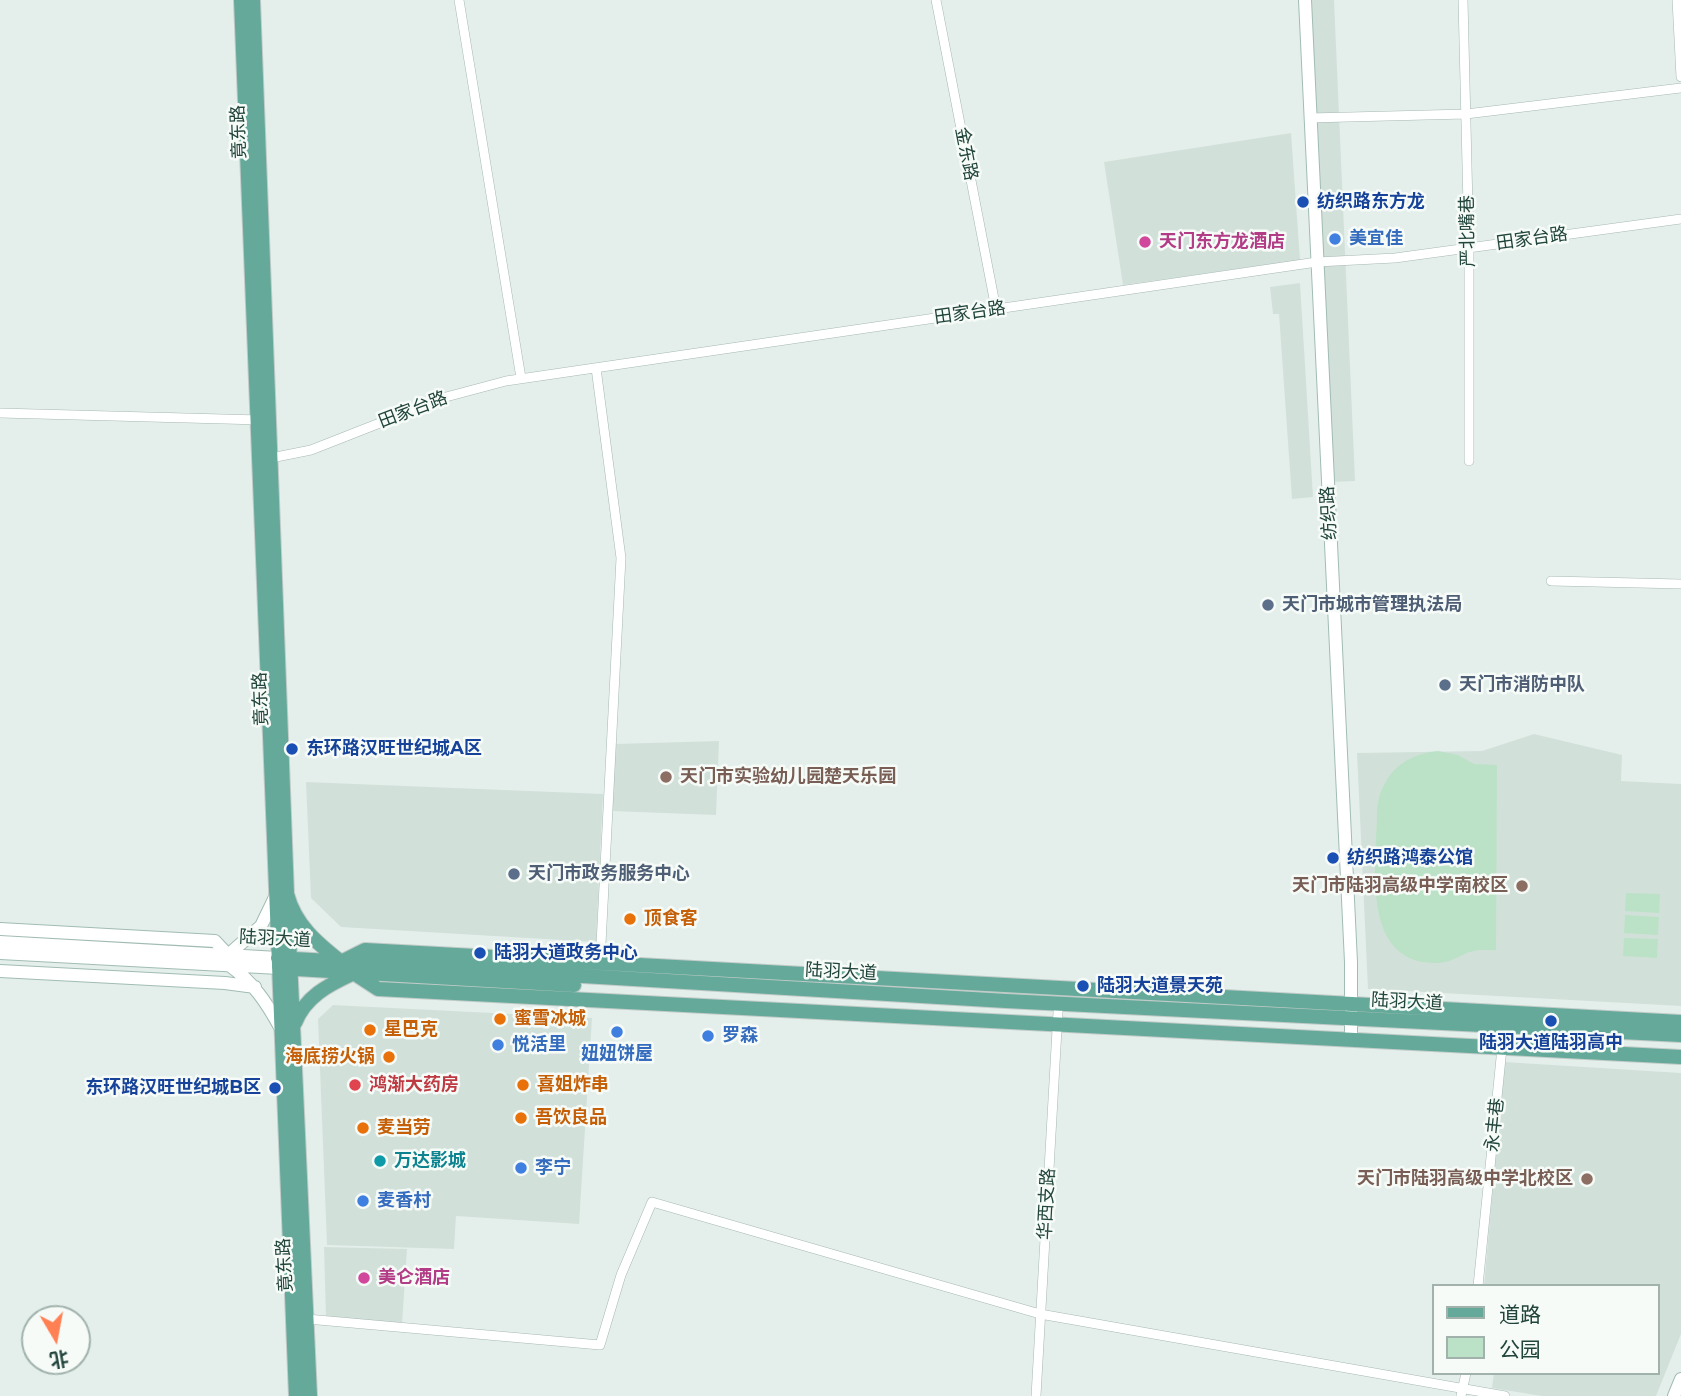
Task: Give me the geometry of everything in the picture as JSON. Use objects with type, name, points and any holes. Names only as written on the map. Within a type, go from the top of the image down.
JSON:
[{"type":"main road","name":"竟东路","points":[[241,0],[263,420],[285,963],[296,1396]]},
{"type":"main road","name":"竟东路","points":[[253,0],[263,420],[271,458],[282,894]]},
{"type":"main road","name":"纺织路","points":[[1305,0],[1351,962],[1351,1022]]},
{"type":"main road","points":[[229,960],[261,926],[282,894],[317,944],[341,962],[365,950],[600,963],[1351,1022],[1502,1048],[1681,1057]]},
{"type":"main road","points":[[0,929],[215,942],[287,1028],[313,997],[330,984],[354,973],[378,989],[1057,1019],[1681,1024]]},
{"type":"main road","name":"陆羽大道","points":[[0,943],[229,960],[341,962],[1681,1042]]},
{"type":"main road","name":"陆羽大道","points":[[0,953],[229,960]]},
{"type":"main road","name":"陆羽大道","points":[[285,963],[354,973]]},
{"type":"main road","points":[[0,971],[225,983],[255,987]]},
{"type":"main road","name":"竟东路","points":[[287,1028],[310,1396]]},
{"type":"main road","points":[[1674,1396],[1681,1379]]},
{"type":"street","points":[[459,0],[520,378]]},
{"type":"street","name":"金东路","points":[[936,0],[996,309]]},
{"type":"street","name":"严北嘴巷","points":[[1463,0],[1469,248],[1469,461]]},
{"type":"street","points":[[1677,0],[1681,77]]},
{"type":"street","points":[[1310,118],[1466,114],[1681,88]]},
{"type":"street","name":"田家台路","points":[[271,458],[311,450],[467,390],[520,378],[1317,262],[1395,258],[1681,219]]},
{"type":"street","points":[[596,368],[621,558],[600,963]]},
{"type":"street","points":[[0,413],[263,420]]},
{"type":"street","points":[[1551,581],[1681,584]]},
{"type":"street","name":"华西支路","points":[[1035,1396],[1057,1019]]},
{"type":"street","name":"永丰巷","points":[[1478,1284],[1502,1048]]},
{"type":"street","points":[[307,1319],[600,1345],[621,1275],[652,1202],[1040,1314],[1462,1392],[1505,1396]]},
{"type":"shaded area","points":[[1309,0],[1334,0],[1355,481],[1332,482]]},
{"type":"shaded area","points":[[1291,133],[1300,260],[1123,285],[1104,162]]},
{"type":"shaded area","points":[[1300,283],[1313,497],[1292,499],[1279,314],[1273,314],[1270,287]]},
{"type":"shaded area","name":"天门市陆羽高级中学南校区","points":[[1534,734],[1622,755],[1621,781],[1681,784],[1681,1006],[1368,989],[1357,753],[1482,751]]},
{"type":"shaded area","name":"天门市实验幼儿园楚天乐园","points":[[719,741],[716,815],[612,811],[615,744]]},
{"type":"shaded area","points":[[306,782],[603,794],[596,942],[341,927],[311,898]]},
{"type":"shaded area","points":[[333,1005],[592,1018],[579,1224],[456,1216],[454,1249],[327,1245],[318,1019]]},
{"type":"shaded area","name":"天门市陆羽高级中学北校区","points":[[1504,1062],[1681,1073],[1681,1334],[1656,1396],[1542,1396],[1492,1388],[1494,1375],[1660,1375],[1660,1284],[1484,1284]]},
{"type":"shaded area","points":[[324,1247],[407,1249],[402,1324],[326,1317]]},
{"type":"green space","points":[[1438,751],[1458,755],[1474,764],[1497,765],[1496,950],[1477,950],[1446,962],[1434,963],[1410,958],[1393,946],[1383,927],[1377,905],[1375,855],[1379,798],[1388,777],[1404,762]]},
{"type":"green space","points":[[1626,893],[1660,894],[1659,913],[1625,911]]},
{"type":"green space","points":[[1625,915],[1659,917],[1658,935],[1624,933]]},
{"type":"green space","points":[[1624,938],[1658,939],[1657,958],[1623,956]]},
{"type":"place","name":"纺织路东方龙","points":[[1303,202]]},
{"type":"place","name":"美宜佳","points":[[1335,239]]},
{"type":"place","name":"天门东方龙酒店","points":[[1145,242]]},
{"type":"place","name":"天门市城市管理执法局","points":[[1268,605]]},
{"type":"place","name":"天门市消防中队","points":[[1445,685]]},
{"type":"place","name":"东环路汉旺世纪城A区","points":[[292,749]]},
{"type":"place","name":"天门市实验幼儿园楚天乐园","points":[[666,777]]},
{"type":"place","name":"纺织路鸿泰公馆","points":[[1333,858]]},
{"type":"place","name":"天门市政务服务中心","points":[[514,874]]},
{"type":"place","name":"天门市陆羽高级中学南校区","points":[[1522,886]]},
{"type":"place","name":"顶食客","points":[[630,919]]},
{"type":"place","name":"陆羽大道政务中心","points":[[480,953]]},
{"type":"place","name":"陆羽大道景天苑","points":[[1083,986]]},
{"type":"place","name":"蜜雪冰城","points":[[500,1019]]},
{"type":"place","name":"陆羽大道陆羽高中","points":[[1551,1021]]},
{"type":"place","name":"星巴克","points":[[370,1030]]},
{"type":"place","name":"妞妞饼屋","points":[[617,1032]]},
{"type":"place","name":"罗森","points":[[708,1036]]},
{"type":"place","name":"悦活里","points":[[498,1045]]},
{"type":"place","name":"海底捞火锅","points":[[389,1057]]},
{"type":"place","name":"鸿渐大药房","points":[[355,1085]]},
{"type":"place","name":"喜姐炸串","points":[[523,1085]]},
{"type":"place","name":"东环路汉旺世纪城B区","points":[[275,1088]]},
{"type":"place","name":"吾饮良品","points":[[521,1118]]},
{"type":"place","name":"麦当劳","points":[[363,1128]]},
{"type":"place","name":"万达影城","points":[[380,1161]]},
{"type":"place","name":"李宁","points":[[521,1168]]},
{"type":"place","name":"天门市陆羽高级中学北校区","points":[[1587,1179]]},
{"type":"place","name":"麦香村","points":[[363,1201]]},
{"type":"place","name":"美仑酒店","points":[[364,1278]]}]
